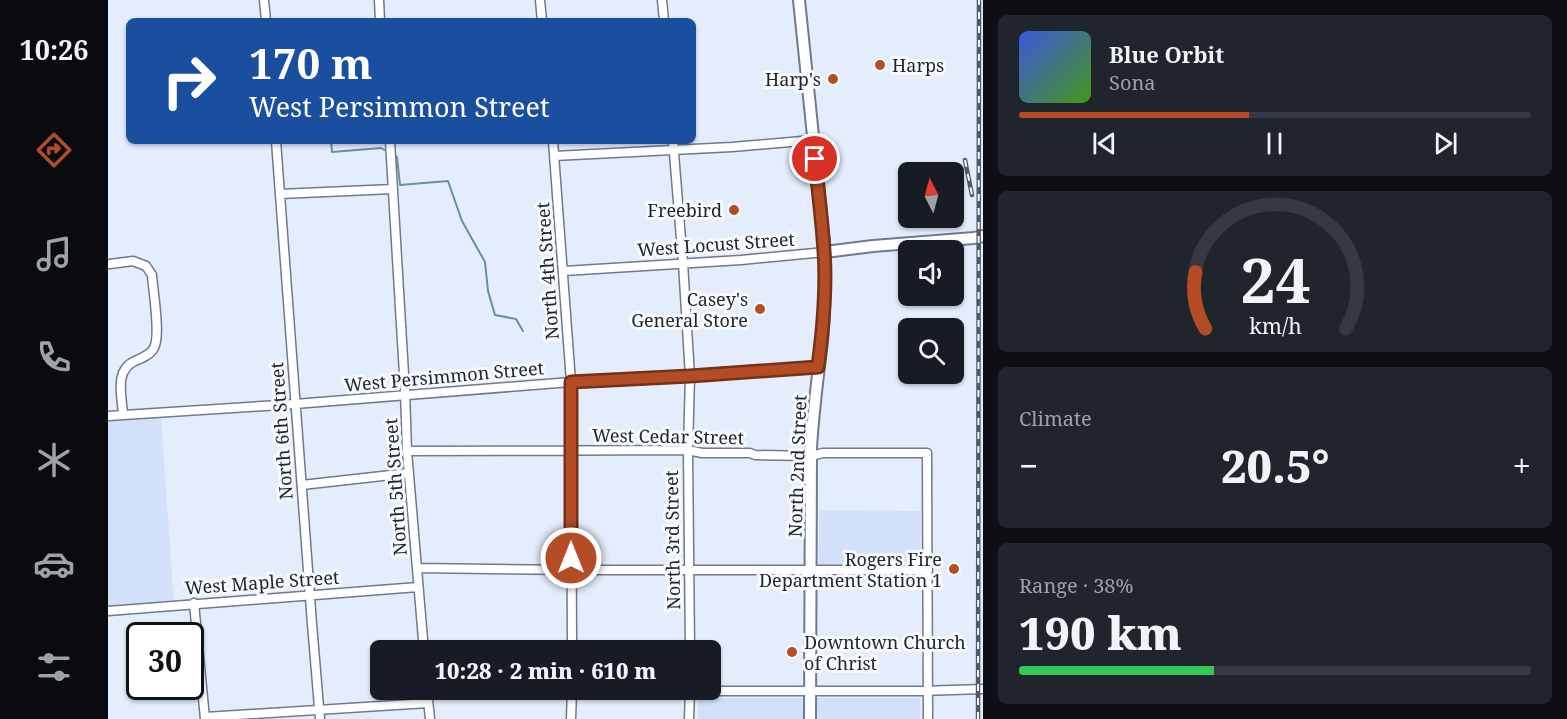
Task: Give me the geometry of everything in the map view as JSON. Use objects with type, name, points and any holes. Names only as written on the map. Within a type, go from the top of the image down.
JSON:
[{"type":"main road","name":"North 2nd Street","points":[[799,0],[825,252],[822,339],[812,416],[810,719]]},
{"type":"main road","name":"West Locust Street","points":[[825,252],[981,237]]},
{"type":"street","points":[[264,0],[266,18]]},
{"type":"street","points":[[379,0],[380,18]]},
{"type":"street","points":[[540,0],[542,18]]},
{"type":"street","points":[[662,0],[664,18]]},
{"type":"street","points":[[554,156],[674,146],[813,140]]},
{"type":"street","name":"North 6th Street","points":[[276,144],[320,714]]},
{"type":"street","name":"North 5th Street","points":[[390,144],[407,451],[423,640]]},
{"type":"street","name":"North 4th Street","points":[[553,144],[571,382],[572,640]]},
{"type":"street","name":"North 3rd Street","points":[[674,146],[684,263],[690,376],[688,450],[690,640]]},
{"type":"street","points":[[280,194],[393,189]]},
{"type":"street","name":"West Locust Street","points":[[564,271],[741,260],[825,252]]},
{"type":"street","points":[[110,264],[133,261],[146,266],[152,275],[158,339],[152,352],[131,363],[124,370],[120,379],[123,415]]},
{"type":"street","name":"West Persimmon Street","points":[[108,416],[571,382],[818,367]]},
{"type":"street","name":"West Cedar Street","points":[[407,451],[688,450],[702,453],[811,456],[823,453],[927,453],[928,570]]},
{"type":"street","points":[[302,484],[409,473]]},
{"type":"street","points":[[417,568],[928,570],[928,719]]},
{"type":"street","name":"West Maple Street","points":[[108,610],[418,587]]},
{"type":"street","points":[[194,603],[205,718],[320,714],[428,703]]},
{"type":"street","points":[[721,691],[983,689]]},
{"type":"street","points":[[428,700],[430,719]]},
{"type":"street","points":[[572,700],[572,719]]},
{"type":"street","points":[[689,719],[690,700]]},
{"type":"shaded area","points":[[161,416],[174,604],[108,609],[108,420]]},
{"type":"shaded area","points":[[819,510],[921,511],[920,568],[819,566]]},
{"type":"shaded area","points":[[920,698],[920,719],[698,719],[698,700]]},
{"type":"waterway","points":[[331,144],[332,152],[381,148],[388,152]]},
{"type":"waterway","points":[[393,155],[397,157],[400,185],[448,181],[462,221],[485,262],[488,291],[495,315],[516,319],[523,331]]},
{"type":"railway","points":[[978,719],[979,0]]},
{"type":"railway","points":[[965,160],[972,195]]},
{"type":"place","name":"Harps","points":[[880,65]]},
{"type":"place","name":"Harp's","points":[[833,79]]},
{"type":"place","name":"Freebird","points":[[734,210]]},
{"type":"place","name":"Casey's General Store","points":[[760,309]]},
{"type":"place","name":"Rogers Fire Department Station 1","points":[[954,569]]},
{"type":"place","name":"Downtown Church of Christ","points":[[792,652]]},
{"type":"route","points":[[571,558],[571,382],[818,367],[825,290],[825,252],[815,159]]}]
